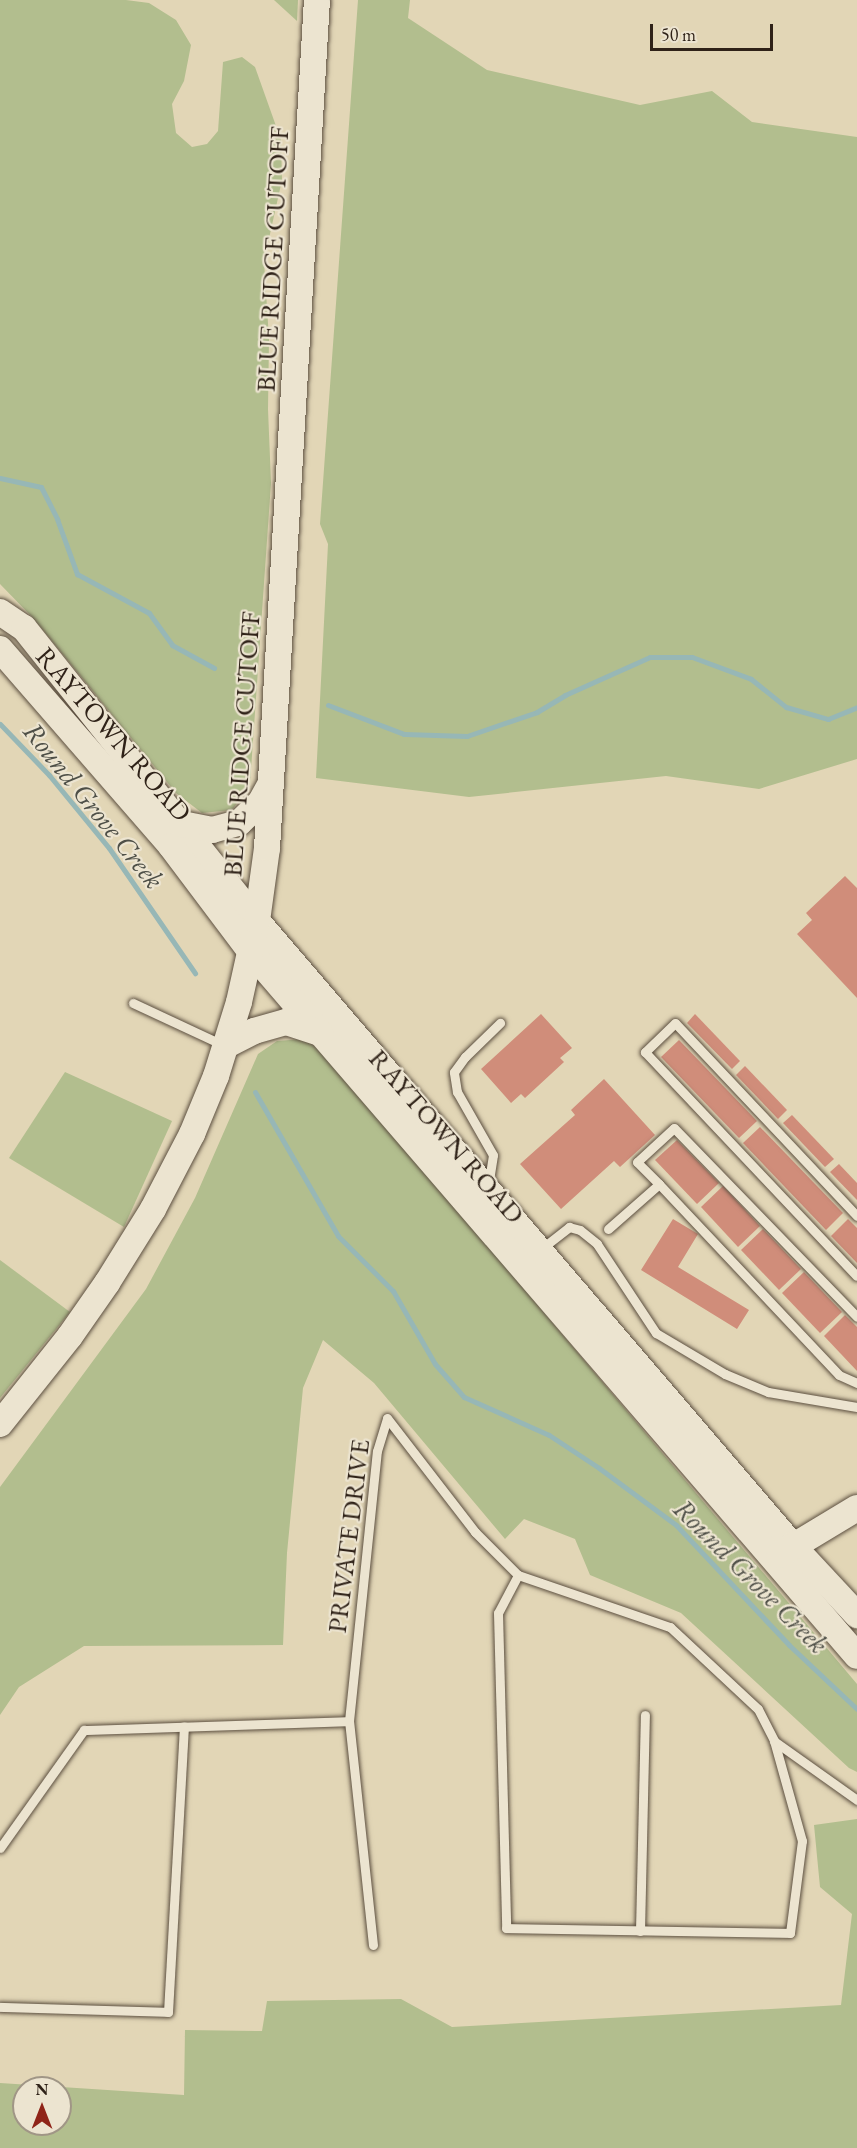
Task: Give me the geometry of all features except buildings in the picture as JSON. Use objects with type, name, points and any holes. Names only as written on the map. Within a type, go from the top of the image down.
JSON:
[{"type":"main road","name":"BLUE RIDGE CUTOFF","points":[[0,1424],[70,1336],[107,1283],[153,1209],[192,1134],[239,1002],[257,921],[267,848],[317,0]]},
{"type":"main road","name":"RAYTOWN ROAD","points":[[0,612],[24,628],[474,1193],[782,1553],[857,1656]]},
{"type":"main road","name":"RAYTOWN ROAD","points":[[0,648],[171,846],[250,951],[320,1033],[474,1193]]},
{"type":"main road","points":[[182,824],[212,830],[239,823],[260,803],[270,785]]},
{"type":"main road","points":[[225,1046],[270,1024],[286,1022],[320,1033]]},
{"type":"main road","points":[[782,1553],[857,1508]]},
{"type":"main road","name":"RAYTOWN ROAD","points":[[782,1553],[857,1615]]},
{"type":"lane","points":[[133,1003],[225,1046]]},
{"type":"lane","points":[[474,1193],[490,1174],[493,1155],[457,1092],[454,1072],[465,1057],[500,1023]]},
{"type":"lane","points":[[857,1216],[675,1023],[645,1052],[857,1276]]},
{"type":"lane","points":[[857,1317],[674,1128],[637,1162],[838,1375],[857,1383]]},
{"type":"lane","points":[[608,1229],[658,1184]]},
{"type":"lane","points":[[530,1259],[569,1227],[580,1230],[597,1244],[656,1333],[725,1374],[768,1392],[857,1407]]},
{"type":"lane","name":"PRIVATE DRIVE","points":[[373,1945],[349,1721],[377,1451],[387,1418],[475,1532],[518,1575],[670,1627],[758,1709],[774,1741],[802,1841],[790,1933],[506,1928],[498,1613],[518,1575]]},
{"type":"lane","points":[[640,1931],[645,1715]]},
{"type":"lane","points":[[0,1848],[84,1730],[349,1721]]},
{"type":"lane","points":[[0,2007],[168,2012],[184,1726]]},
{"type":"lane","name":"PRIVATE DRIVE","points":[[774,1741],[857,1800]]},
{"type":"green space","points":[[0,0],[126,0],[149,3],[176,20],[191,45],[184,81],[172,104],[176,133],[192,147],[207,144],[218,131],[223,62],[242,57],[255,67],[281,140],[282,180],[264,261],[269,339],[268,409],[271,483],[250,784],[232,810],[202,813],[176,793],[34,619],[0,584]]},
{"type":"green space","points":[[274,0],[298,0],[297,21]]},
{"type":"green space","points":[[358,0],[410,0],[408,18],[487,70],[640,105],[712,91],[752,122],[857,137],[857,759],[759,789],[666,776],[469,797],[316,778],[328,544],[320,524]]},
{"type":"green space","points":[[303,1039],[325,1053],[857,1684],[857,1772],[849,1768],[681,1613],[590,1575],[575,1539],[524,1519],[505,1539],[374,1383],[323,1340],[303,1388],[287,1553],[283,1645],[84,1646],[19,1687],[0,1715],[0,1487],[146,1289],[195,1198],[258,1054],[277,1041]]},
{"type":"green space","points":[[65,1072],[172,1121],[124,1227],[9,1158]]},
{"type":"green space","points":[[0,1260],[70,1312],[0,1398]]},
{"type":"green space","points":[[857,1819],[857,2148],[0,2148],[0,2083],[12,2084],[12,2136],[72,2136],[72,2088],[184,2095],[185,2030],[262,2031],[267,2001],[401,1999],[452,2027],[841,2005],[852,1914],[820,1887],[814,1825]]},
{"type":"waterway","points":[[0,478],[41,487],[57,519],[77,574],[149,613],[172,645],[214,668]]},
{"type":"waterway","points":[[328,705],[404,734],[467,736],[537,712],[565,695],[650,657],[692,657],[751,679],[786,707],[828,719],[857,707]]},
{"type":"waterway","name":"Round Grove Creek","points":[[0,724],[49,775],[109,848],[195,973]]},
{"type":"waterway","name":"Round Grove Creek","points":[[255,1092],[338,1236],[393,1291],[435,1364],[464,1397],[549,1435],[599,1468],[676,1525],[789,1645],[857,1709]]}]
